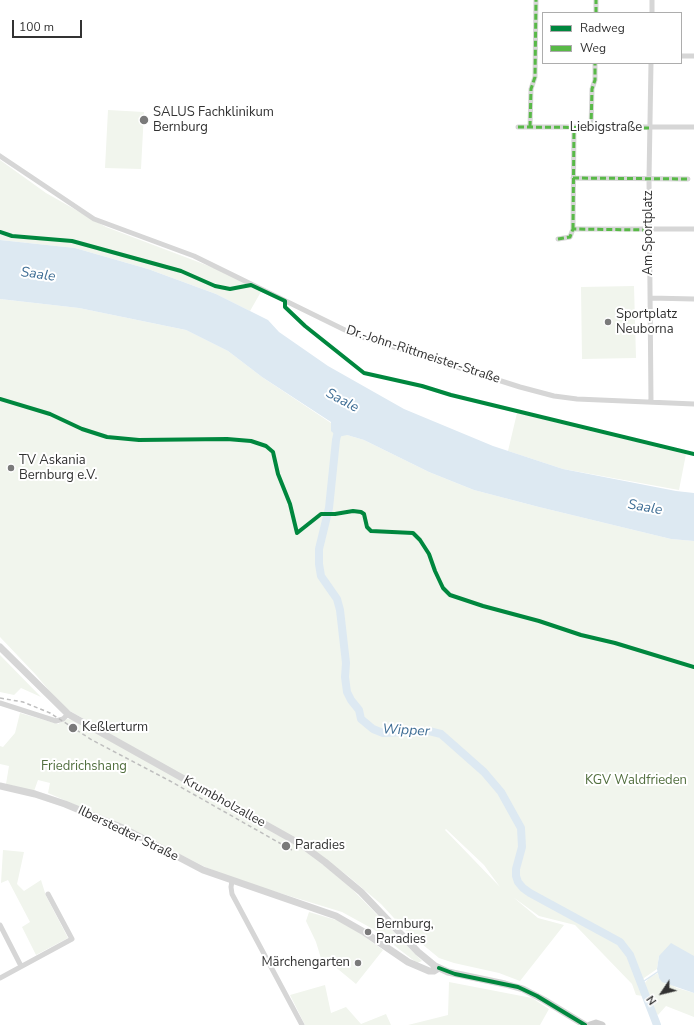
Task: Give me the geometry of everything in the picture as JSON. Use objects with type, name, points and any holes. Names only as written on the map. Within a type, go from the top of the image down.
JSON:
[{"type":"main road","points":[[590,1025],[596,1023],[602,1025]]},
{"type":"street","points":[[530,127],[531,89],[534,77],[536,0]]},
{"type":"street","points":[[596,0],[596,12]]},
{"type":"street","points":[[652,0],[652,12]]},
{"type":"street","points":[[682,56],[694,56]]},
{"type":"street","points":[[591,128],[592,89],[595,80],[595,64]]},
{"type":"street","name":"Am Sportplatz","points":[[651,64],[649,128],[649,230],[651,402]]},
{"type":"street","name":"Liebigstraße","points":[[518,126],[574,128],[694,128]]},
{"type":"street","points":[[558,239],[570,237],[573,229],[574,128]]},
{"type":"street","name":"Dr.-John-Rittmeister-Straße","points":[[0,156],[94,219],[194,256],[353,334],[520,387],[549,394],[577,399],[694,404]]},
{"type":"street","points":[[573,178],[688,179]]},
{"type":"street","points":[[573,229],[694,229]]},
{"type":"street","points":[[650,298],[694,299]]},
{"type":"street","name":"Krumbholzallee","points":[[0,647],[68,714],[302,845],[326,862],[361,892],[421,955],[439,968]]},
{"type":"street","points":[[0,703],[56,722],[63,719],[68,714]]},
{"type":"street","name":"Ilberstedter Straße","points":[[0,786],[35,794],[86,812],[125,829],[193,866],[340,918],[364,932],[408,962],[429,971],[434,971],[439,968]]},
{"type":"street","points":[[232,881],[230,887],[232,894],[302,1025]]},
{"type":"street","points":[[0,978],[72,939],[48,894]]},
{"type":"street","points":[[0,925],[21,966]]},
{"type":"street","points":[[439,968],[448,972],[523,989],[585,1025]]},
{"type":"green space","points":[[108,110],[144,112],[141,169],[105,168]]},
{"type":"green space","points":[[0,160],[46,193],[106,227],[222,271],[262,290],[250,311],[216,294],[148,269],[75,248],[0,240]]},
{"type":"green space","name":"Sportplatz Neuborna","points":[[634,286],[636,358],[582,359],[581,287]]},
{"type":"green space","name":"KGV Waldfrieden","points":[[0,299],[79,308],[186,330],[228,351],[262,377],[347,435],[364,440],[429,472],[474,490],[539,507],[671,539],[694,541],[694,956],[659,956],[657,969],[644,978],[641,984],[643,996],[636,995],[632,984],[575,925],[539,916],[513,897],[538,918],[564,925],[520,981],[499,973],[454,963],[439,958],[405,930],[381,904],[348,876],[307,846],[63,707],[36,675],[0,637]],"holes":[[[446,829],[484,865],[500,887],[445,830]]]},
{"type":"green space","points":[[517,413],[686,454],[679,490],[563,469],[508,451]]},
{"type":"green space","points":[[0,655],[41,697],[21,688],[14,695],[0,692]]},
{"type":"green space","name":"Friedrichshang","points":[[20,713],[58,724],[67,719],[75,720],[299,847],[325,866],[352,889],[422,961],[417,963],[373,929],[342,912],[237,880],[205,867],[128,828],[48,793],[50,783],[38,780],[34,791],[6,784],[9,766],[0,764],[0,746],[3,747],[15,733]]},
{"type":"green space","points":[[3,850],[24,852],[17,884],[24,891],[41,880],[46,896],[68,938],[36,955],[22,927],[30,922],[8,880],[1,883]]},
{"type":"green space","points":[[309,912],[346,923],[383,950],[356,984],[333,965],[323,965],[316,942],[306,921]]},
{"type":"green space","points":[[658,973],[659,978],[677,988],[694,993],[694,1017],[666,1006],[658,1015],[650,1007],[645,1000],[644,984],[649,978]]},
{"type":"green space","points":[[449,982],[532,998],[549,1009],[540,1025],[408,1025],[448,1015]]},
{"type":"green space","points":[[325,985],[331,1013],[346,1007],[361,1024],[386,1014],[391,1025],[305,1025],[290,995]]},
{"type":"water","name":"Saale","points":[[0,240],[75,248],[148,269],[216,294],[268,320],[279,332],[328,366],[404,409],[493,446],[563,469],[676,491],[694,493],[694,541],[671,539],[474,490],[429,472],[364,440],[347,435],[338,437],[331,431],[331,422],[262,377],[228,351],[186,330],[79,308],[0,299]]},
{"type":"water","points":[[671,943],[694,956],[694,993],[662,982],[659,978],[657,969],[659,956]]},
{"type":"waterway","name":"Wipper","points":[[339,427],[336,440],[329,508],[319,549],[319,564],[321,576],[337,599],[340,610],[346,663],[345,677],[347,692],[359,710],[361,719],[373,729],[383,733],[429,731],[441,734],[484,772],[501,792],[521,828],[522,847],[516,869],[518,882],[530,893],[620,942],[630,955],[657,1025]]},
{"type":"waterway","points":[[641,983],[659,971]]},
{"type":"railway","points":[[0,698],[23,702],[50,713],[92,740],[170,781],[292,850]]},
{"type":"marked path","points":[[530,127],[531,89],[535,77],[536,0]]},
{"type":"marked path","points":[[596,0],[596,12]]},
{"type":"marked path","points":[[591,128],[592,89],[595,80],[595,64]]},
{"type":"marked path","points":[[518,127],[649,128]]},
{"type":"marked path","points":[[573,229],[574,128]]},
{"type":"marked path","points":[[573,178],[688,179]]},
{"type":"marked path","points":[[558,239],[570,237],[573,229],[649,230]]},
{"type":"cycle path","points":[[0,232],[12,236],[72,241],[181,271],[215,286],[230,289],[251,285],[285,301],[285,307],[305,326],[364,373],[422,386],[451,395],[694,454]]},
{"type":"cycle path","points":[[0,399],[50,414],[82,429],[107,437],[139,440],[227,439],[251,441],[266,446],[273,452],[278,474],[290,504],[297,533],[321,514],[335,514],[353,511],[361,512],[364,514],[367,527],[371,531],[413,533],[420,540],[429,554],[443,588],[450,595],[581,635],[615,643],[694,667]]},
{"type":"cycle path","points":[[439,968],[455,974],[518,987],[537,996],[585,1025]]},
{"type":"place","name":"SALUS Fachklinikum Bernburg","points":[[144,120]]},
{"type":"place","name":"Sportplatz Neuborna","points":[[608,322]]},
{"type":"place","name":"TV Askania Bernburg e.V.","points":[[11,468]]},
{"type":"place","name":"Keßlerturm","points":[[73,728]]},
{"type":"place","name":"Paradies","points":[[286,846]]},
{"type":"place","name":"Bernburg, Paradies","points":[[368,932]]},
{"type":"place","name":"Märchengarten","points":[[358,963]]}]
